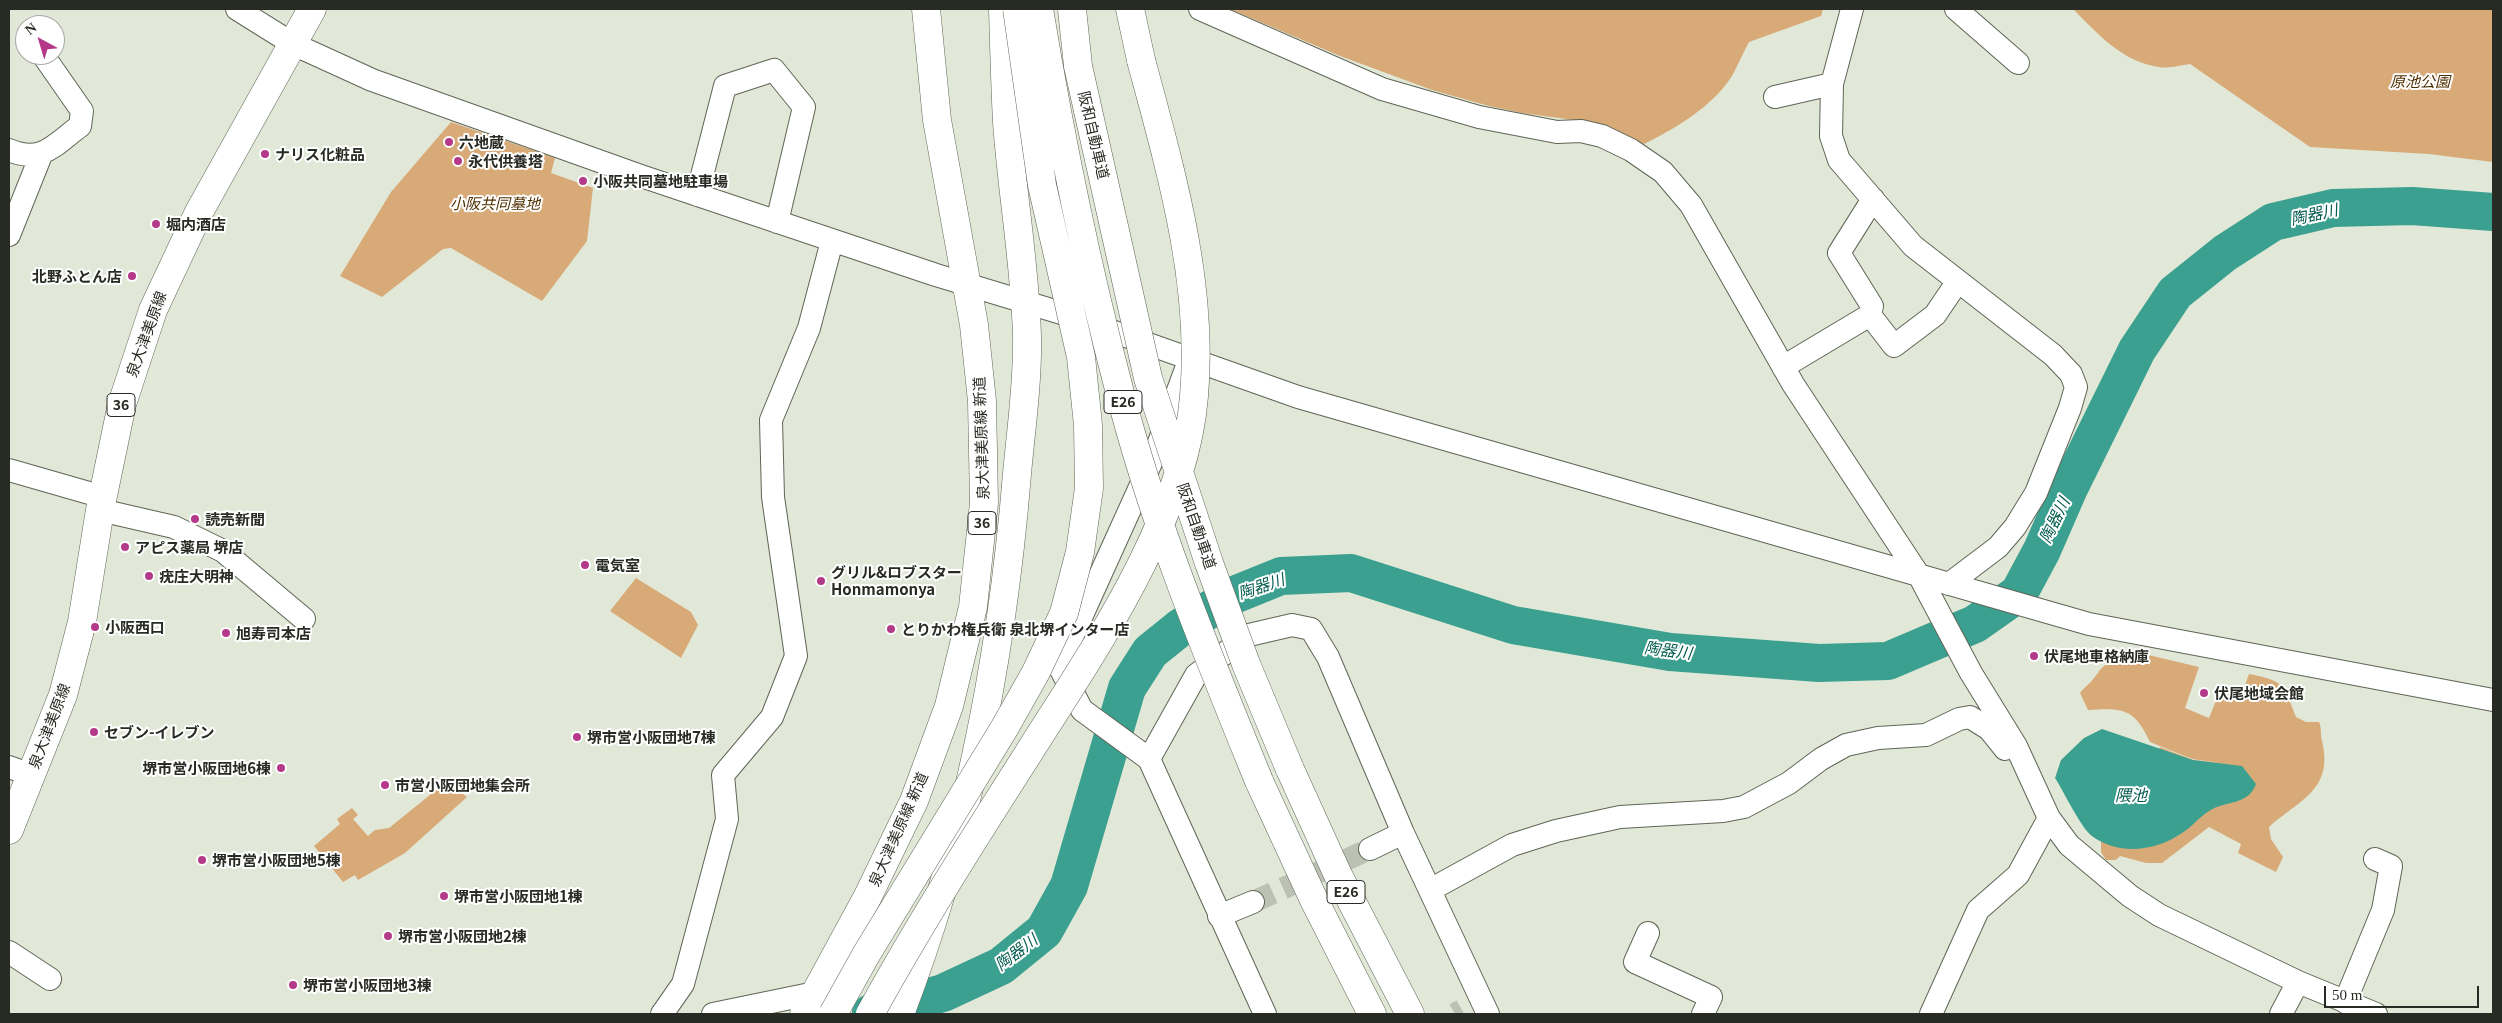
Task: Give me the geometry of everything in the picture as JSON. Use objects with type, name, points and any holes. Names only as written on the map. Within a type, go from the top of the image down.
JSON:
[{"type":"main road","name":"泉大津美原線","points":[[9,830],[20,771],[63,695],[82,622],[102,504],[122,404],[153,310],[199,212],[312,9]]},
{"type":"main road","name":"泉大津美原線 新道","points":[[815,1007],[914,801],[948,706],[973,607],[984,494],[982,401],[974,325],[937,120],[926,9]]},
{"type":"main road","name":"36","points":[[900,1014],[922,956],[984,720],[1001,622],[1013,528],[1027,339],[1007,122],[1003,9]]},
{"type":"main road","points":[[815,1007],[872,945],[1005,728],[1036,672],[1064,613],[1080,552],[1089,488],[1088,425],[1080,357],[1042,185],[1017,9]]},
{"type":"main road","name":"阪和自動車道","points":[[1039,9],[1053,94],[1119,390],[1150,492],[1182,586],[1259,781],[1314,900],[1372,1014]]},
{"type":"main road","name":"阪和自動車道","points":[[1072,9],[1078,66],[1148,378],[1209,563],[1246,664],[1289,767],[1338,875],[1410,1014]]},
{"type":"main road","points":[[870,1014],[933,904],[1092,652],[1122,599],[1152,541],[1172,492],[1188,441],[1194,395],[1195,341],[1192,290],[1168,159],[1130,9]]},
{"type":"street","points":[[237,9],[293,44],[372,80],[697,195],[832,241],[1025,302],[1298,397],[2089,624],[2493,700]]},
{"type":"street","points":[[1200,9],[1382,89],[1479,117],[1557,132],[1582,131],[1602,136],[1631,150],[1663,172],[1690,205],[1783,367],[1920,577],[1971,673],[2016,746],[2048,818],[2069,846],[2130,896],[2159,915],[2298,982],[2376,1014]]},
{"type":"street","points":[[1852,9],[1832,84],[1831,136],[1839,160],[1913,246],[2053,355],[2071,374],[2076,387],[2070,408],[2036,493],[2016,527],[1998,547],[1949,584]]},
{"type":"street","points":[[1956,9],[2018,63]]},
{"type":"street","points":[[9,235],[41,155],[80,126],[82,111],[50,65]]},
{"type":"street","points":[[697,195],[725,86],[774,70],[804,107],[777,222]]},
{"type":"street","points":[[1774,97],[1832,84]]},
{"type":"street","points":[[9,150],[21,155],[41,155]]},
{"type":"street","points":[[1783,367],[1870,315],[1872,306],[1839,253],[1872,199]]},
{"type":"street","points":[[662,1014],[683,984],[727,819],[723,775],[772,718],[796,656],[773,497],[770,420],[809,328],[832,241]]},
{"type":"street","points":[[1870,315],[1894,346],[1935,315],[1958,281]]},
{"type":"street","points":[[1190,358],[1154,456],[1059,666],[1082,710],[1149,759],[1265,1014]]},
{"type":"street","points":[[9,470],[102,504],[174,527],[223,551],[304,619]]},
{"type":"street","points":[[1149,759],[1196,675],[1249,636],[1292,625],[1311,630],[1328,657],[1403,833],[1430,890],[1477,1008]]},
{"type":"street","points":[[1430,890],[1512,845],[1556,831],[1620,817],[1723,811],[1744,806],[1789,782],[1821,759],[1846,745],[1878,738],[1926,735],[1959,719],[1970,717],[1989,729],[2007,752],[2020,775],[2032,783]]},
{"type":"street","points":[[1931,1014],[1978,910],[2018,875],[2048,818]]},
{"type":"street","points":[[1370,849],[1403,833]]},
{"type":"street","points":[[2345,1002],[2383,910],[2391,866],[2375,859]]},
{"type":"street","points":[[1219,916],[1253,902]]},
{"type":"street","points":[[1648,933],[1635,962],[1711,996],[1703,1014]]},
{"type":"street","points":[[9,952],[50,979]]},
{"type":"street","points":[[2281,1014],[2298,982]]},
{"type":"street","points":[[713,1014],[815,1007]]},
{"type":"green space","points":[[1230,9],[1823,9],[1821,16],[1749,42],[1732,76],[1704,107],[1681,124],[1644,144],[1603,124],[1522,113],[1432,90],[1340,56]]},
{"type":"green space","name":"原池公園","points":[[2073,9],[2493,9],[2493,162],[2429,154],[2310,147],[2190,64],[2159,67],[2146,64],[2122,53],[2101,37]]},
{"type":"green space","name":"小阪共同墓地","points":[[451,122],[555,158],[551,173],[593,188],[587,241],[542,301],[451,248],[443,249],[382,297],[340,276],[391,192]]},
{"type":"green space","points":[[636,578],[691,612],[698,625],[681,658],[610,611]]},
{"type":"green space","points":[[2123,649],[2199,667],[2185,708],[2209,718],[2222,686],[2242,694],[2249,674],[2270,679],[2281,686],[2288,697],[2296,717],[2306,722],[2319,722],[2324,758],[2323,771],[2318,783],[2302,801],[2269,827],[2271,839],[2283,857],[2276,872],[2238,853],[2241,844],[2209,827],[2162,863],[2146,863],[2120,856],[2116,860],[2106,860],[2101,852],[2101,841],[2092,836],[2079,819],[2117,817],[2160,747],[2193,760],[2220,763],[2192,759],[2150,742],[2138,722],[2126,712],[2110,709],[2088,710],[2080,693],[2103,667],[2117,662],[2118,654]]},
{"type":"green space","points":[[446,782],[467,797],[405,853],[358,880],[355,875],[343,882],[314,846],[340,824],[337,819],[352,808],[358,815],[353,819],[368,836],[375,830],[389,828]]},
{"type":"water","name":"隈池","points":[[2102,729],[2193,760],[2242,766],[2256,784],[2248,796],[2209,811],[2186,831],[2161,844],[2137,849],[2125,849],[2114,846],[2103,842],[2088,832],[2055,778],[2061,760],[2084,738]]},
{"type":"waterway","name":"陶器川","points":[[871,1013],[943,993],[1001,966],[1044,931],[1069,886],[1127,688],[1150,652],[1181,627],[1234,595],[1281,576],[1351,573],[1513,625],[1670,652],[1819,663],[1888,661],[1975,624],[2019,593],[2042,550],[2069,488],[2137,350],[2175,293],[2225,253],[2273,222],[2333,208],[2412,206],[2493,212]]},
{"type":"tunnel","points":[[1253,902],[1370,849]]},
{"type":"tunnel","points":[[1455,1014],[1462,1010]]},
{"type":"place","name":"六地蔵","points":[[449,142]]},
{"type":"place","name":"ナリス化粧品","points":[[265,154]]},
{"type":"place","name":"永代供養塔","points":[[458,161]]},
{"type":"place","name":"小阪共同墓地駐車場","points":[[583,181]]},
{"type":"place","name":"堀内酒店","points":[[156,224]]},
{"type":"place","name":"北野ふとん店","points":[[132,276]]},
{"type":"place","name":"読売新聞","points":[[195,519]]},
{"type":"place","name":"アピス薬局 堺店","points":[[125,547]]},
{"type":"place","name":"電気室","points":[[585,565]]},
{"type":"place","name":"疣庄大明神","points":[[149,576]]},
{"type":"place","name":"グリル&ロブスター Honmamonya","points":[[821,581]]},
{"type":"place","name":"小阪西口","points":[[95,627]]},
{"type":"place","name":"とりかわ権兵衛 泉北堺インター店","points":[[891,629]]},
{"type":"place","name":"旭寿司本店","points":[[226,633]]},
{"type":"place","name":"伏尾地車格納庫","points":[[2034,656]]},
{"type":"place","name":"伏尾地域会館","points":[[2204,693]]},
{"type":"place","name":"セブン-イレブン","points":[[94,732]]},
{"type":"place","name":"堺市営小阪団地7棟","points":[[577,737]]},
{"type":"place","name":"堺市営小阪団地6棟","points":[[281,768]]},
{"type":"place","name":"市営小阪団地集会所","points":[[385,785]]},
{"type":"place","name":"堺市営小阪団地5棟","points":[[202,860]]},
{"type":"place","name":"堺市営小阪団地1棟","points":[[444,896]]},
{"type":"place","name":"堺市営小阪団地2棟","points":[[388,936]]},
{"type":"place","name":"堺市営小阪団地3棟","points":[[293,985]]}]
